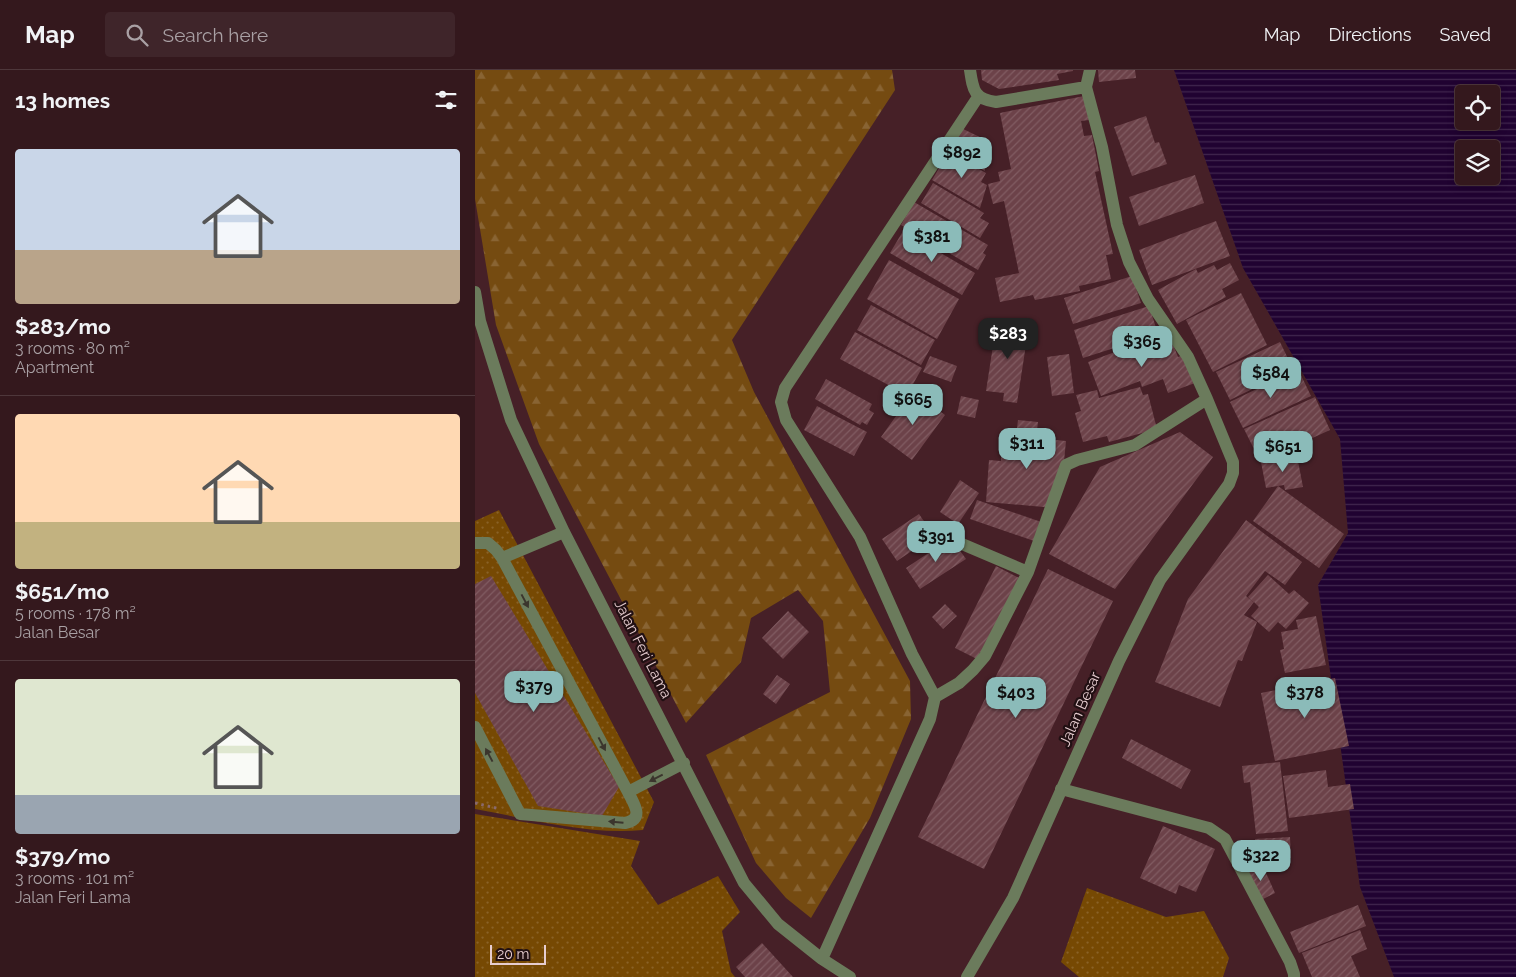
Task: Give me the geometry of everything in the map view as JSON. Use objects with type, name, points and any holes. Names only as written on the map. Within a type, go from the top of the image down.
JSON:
[{"type":"street","points":[[970,70],[974,91],[978,97],[986,101],[996,102],[1087,87]]},
{"type":"street","points":[[935,697],[959,683],[985,656],[1028,572],[1066,465],[1077,460],[1135,445],[1207,399],[1188,357],[1149,299],[1129,262],[1117,225],[1087,87],[1090,70]]},
{"type":"street","points":[[822,959],[928,724],[935,697],[912,654],[860,536],[786,420],[781,402],[785,388],[978,97]]},
{"type":"street","name":"Jalan Feri Lama","points":[[475,292],[480,321],[511,420],[564,532],[745,883],[778,924],[822,959],[850,977]]},
{"type":"street","name":"Jalan Besar","points":[[967,977],[1013,898],[1119,661],[1159,580],[1229,484],[1233,473],[1233,462],[1207,399]]},
{"type":"street","points":[[502,558],[564,532]]},
{"type":"street","points":[[475,543],[488,543],[497,550],[502,558],[628,792],[637,811],[636,817],[631,821],[625,822],[520,814],[475,727]]},
{"type":"street","points":[[962,544],[1028,572]]},
{"type":"street","points":[[628,792],[684,763]]},
{"type":"street","points":[[1061,790],[1209,828],[1225,839],[1290,962],[1294,977]]},
{"type":"shaded area","points":[[1174,70],[1516,70],[1516,977],[1394,977],[1360,887],[1318,585],[1348,533],[1340,439],[1243,268]]},
{"type":"shaded area","points":[[499,510],[654,802],[643,830],[622,831],[580,828],[475,809],[475,521]]},
{"type":"shaded area","points":[[475,814],[640,841],[631,866],[658,905],[718,876],[740,912],[722,931],[731,972],[735,977],[475,977]]},
{"type":"shaded area","points":[[1087,888],[1166,917],[1204,911],[1229,958],[1223,977],[1079,977],[1061,962]]},
{"type":"green space","points":[[475,70],[892,70],[895,90],[732,340],[754,392],[910,681],[911,719],[870,818],[811,918],[786,898],[756,863],[706,755],[830,692],[823,621],[798,590],[751,618],[741,662],[686,723],[539,444],[496,325],[475,199]]},
{"type":"building","points":[[981,70],[1073,71],[1057,74],[1059,80],[999,89],[982,80]]},
{"type":"building","points":[[1098,70],[1135,70],[1136,78],[1099,82]]},
{"type":"building","points":[[1084,96],[1089,120],[1081,121],[1084,136],[1092,135],[1099,171],[1095,172],[1113,254],[1106,255],[1111,279],[1079,286],[1080,291],[1035,300],[1033,295],[1000,302],[995,278],[1019,273],[1004,201],[993,204],[988,184],[1000,181],[998,172],[1011,169],[1000,113]]},
{"type":"building","points":[[1146,116],[1155,143],[1159,142],[1167,164],[1132,176],[1114,127]]},
{"type":"building","points":[[961,128],[984,139],[985,171],[950,151]]},
{"type":"building","points":[[949,152],[986,173],[981,182],[987,185],[980,208],[932,180]]},
{"type":"building","points":[[1195,175],[1204,203],[1139,226],[1129,197]]},
{"type":"building","points":[[933,183],[984,213],[980,218],[989,223],[980,238],[921,203]]},
{"type":"building","points":[[914,202],[988,245],[983,253],[986,255],[978,270],[901,225]]},
{"type":"building","points":[[1216,221],[1230,256],[1152,285],[1139,250]]},
{"type":"building","points":[[903,231],[975,273],[962,295],[890,253]]},
{"type":"building","points":[[889,260],[959,299],[937,339],[867,299]]},
{"type":"building","points":[[1230,263],[1239,280],[1222,289],[1226,297],[1177,324],[1158,290],[1196,269],[1198,273],[1214,265],[1217,270]]},
{"type":"building","points":[[1132,276],[1141,303],[1073,324],[1064,298]]},
{"type":"building","points":[[1241,293],[1267,345],[1213,372],[1186,320]]},
{"type":"building","points":[[871,305],[935,340],[921,365],[857,330]]},
{"type":"building","points":[[1149,306],[1158,334],[1083,358],[1074,330]]},
{"type":"building","points":[[997,320],[1029,325],[1017,403],[1003,401],[1004,393],[986,391]]},
{"type":"building","points":[[855,332],[922,368],[907,395],[840,359]]},
{"type":"building","points":[[1155,337],[1158,347],[1172,342],[1178,357],[1184,355],[1195,383],[1168,393],[1163,379],[1142,387],[1140,381],[1101,396],[1088,362]]},
{"type":"building","points":[[1280,342],[1293,369],[1230,400],[1216,372]]},
{"type":"building","points":[[1069,354],[1074,393],[1052,396],[1047,357]]},
{"type":"building","points":[[930,356],[957,366],[951,382],[923,372]]},
{"type":"building","points":[[1298,369],[1311,396],[1243,428],[1230,402]]},
{"type":"building","points":[[826,379],[872,404],[869,410],[874,413],[867,425],[862,422],[860,425],[815,399]]},
{"type":"building","points":[[1140,387],[1143,395],[1148,394],[1157,429],[1109,442],[1107,436],[1083,442],[1075,413],[1081,411],[1076,395],[1097,390],[1099,398]]},
{"type":"building","points":[[914,391],[945,415],[912,460],[881,437]]},
{"type":"building","points":[[961,396],[979,400],[975,418],[957,414]]},
{"type":"building","points":[[1315,397],[1330,430],[1264,460],[1260,453],[1257,455],[1244,429]]},
{"type":"building","points":[[817,406],[867,432],[854,456],[804,430]]},
{"type":"building","points":[[1018,420],[1038,422],[1036,438],[1066,441],[1062,482],[1055,508],[986,502],[989,460],[1001,461],[1003,435],[1016,436]]},
{"type":"building","points":[[1180,432],[1213,457],[1115,589],[1049,554],[1100,467]]},
{"type":"building","points":[[1297,456],[1303,487],[1285,490],[1284,485],[1266,488],[1261,462]]},
{"type":"building","points":[[960,480],[979,493],[958,524],[940,512]]},
{"type":"building","points":[[1278,486],[1344,534],[1319,568],[1253,521]]},
{"type":"building","points":[[977,500],[1047,524],[1040,543],[970,519]]},
{"type":"building","points":[[919,514],[934,536],[897,561],[882,539]]},
{"type":"building","points":[[1246,520],[1302,562],[1285,585],[1265,571],[1246,596],[1253,602],[1248,597],[1268,575],[1289,594],[1294,590],[1309,603],[1286,629],[1278,622],[1269,632],[1251,616],[1259,607],[1254,602],[1244,615],[1257,622],[1242,661],[1238,660],[1220,707],[1155,682],[1188,599]]},
{"type":"building","points":[[951,538],[966,559],[920,589],[906,568]]},
{"type":"building","points":[[996,566],[1023,580],[986,655],[980,652],[977,659],[955,648]]},
{"type":"building","points":[[1048,569],[1113,601],[984,869],[918,837]]},
{"type":"building","points":[[491,576],[619,787],[602,816],[538,806],[475,693],[475,584]]},
{"type":"building","points":[[945,604],[957,616],[943,629],[932,617]]},
{"type":"building","points":[[788,611],[809,632],[783,659],[762,638]]},
{"type":"building","points":[[1316,616],[1326,665],[1285,673],[1280,650],[1284,649],[1281,632],[1298,629],[1296,620]]},
{"type":"building","points":[[777,675],[790,684],[776,704],[763,694]]},
{"type":"building","points":[[1335,678],[1349,746],[1275,761],[1261,693]]},
{"type":"building","points":[[1131,739],[1191,770],[1181,789],[1122,758]]},
{"type":"building","points":[[1280,762],[1288,831],[1256,834],[1250,782],[1244,783],[1242,766]]},
{"type":"building","points":[[1326,770],[1328,787],[1350,784],[1354,809],[1289,818],[1283,776]]},
{"type":"building","points":[[1163,826],[1215,849],[1196,892],[1179,885],[1176,894],[1140,878]]},
{"type":"building","points":[[1290,837],[1291,858],[1256,860],[1255,839]]},
{"type":"building","points":[[1262,864],[1275,893],[1261,900],[1248,871]]},
{"type":"building","points":[[1358,905],[1366,926],[1299,953],[1290,932]]},
{"type":"building","points":[[1360,930],[1367,949],[1351,956],[1360,977],[1312,977],[1302,953]]},
{"type":"building","points":[[762,943],[793,977],[745,977],[736,967]]}]
